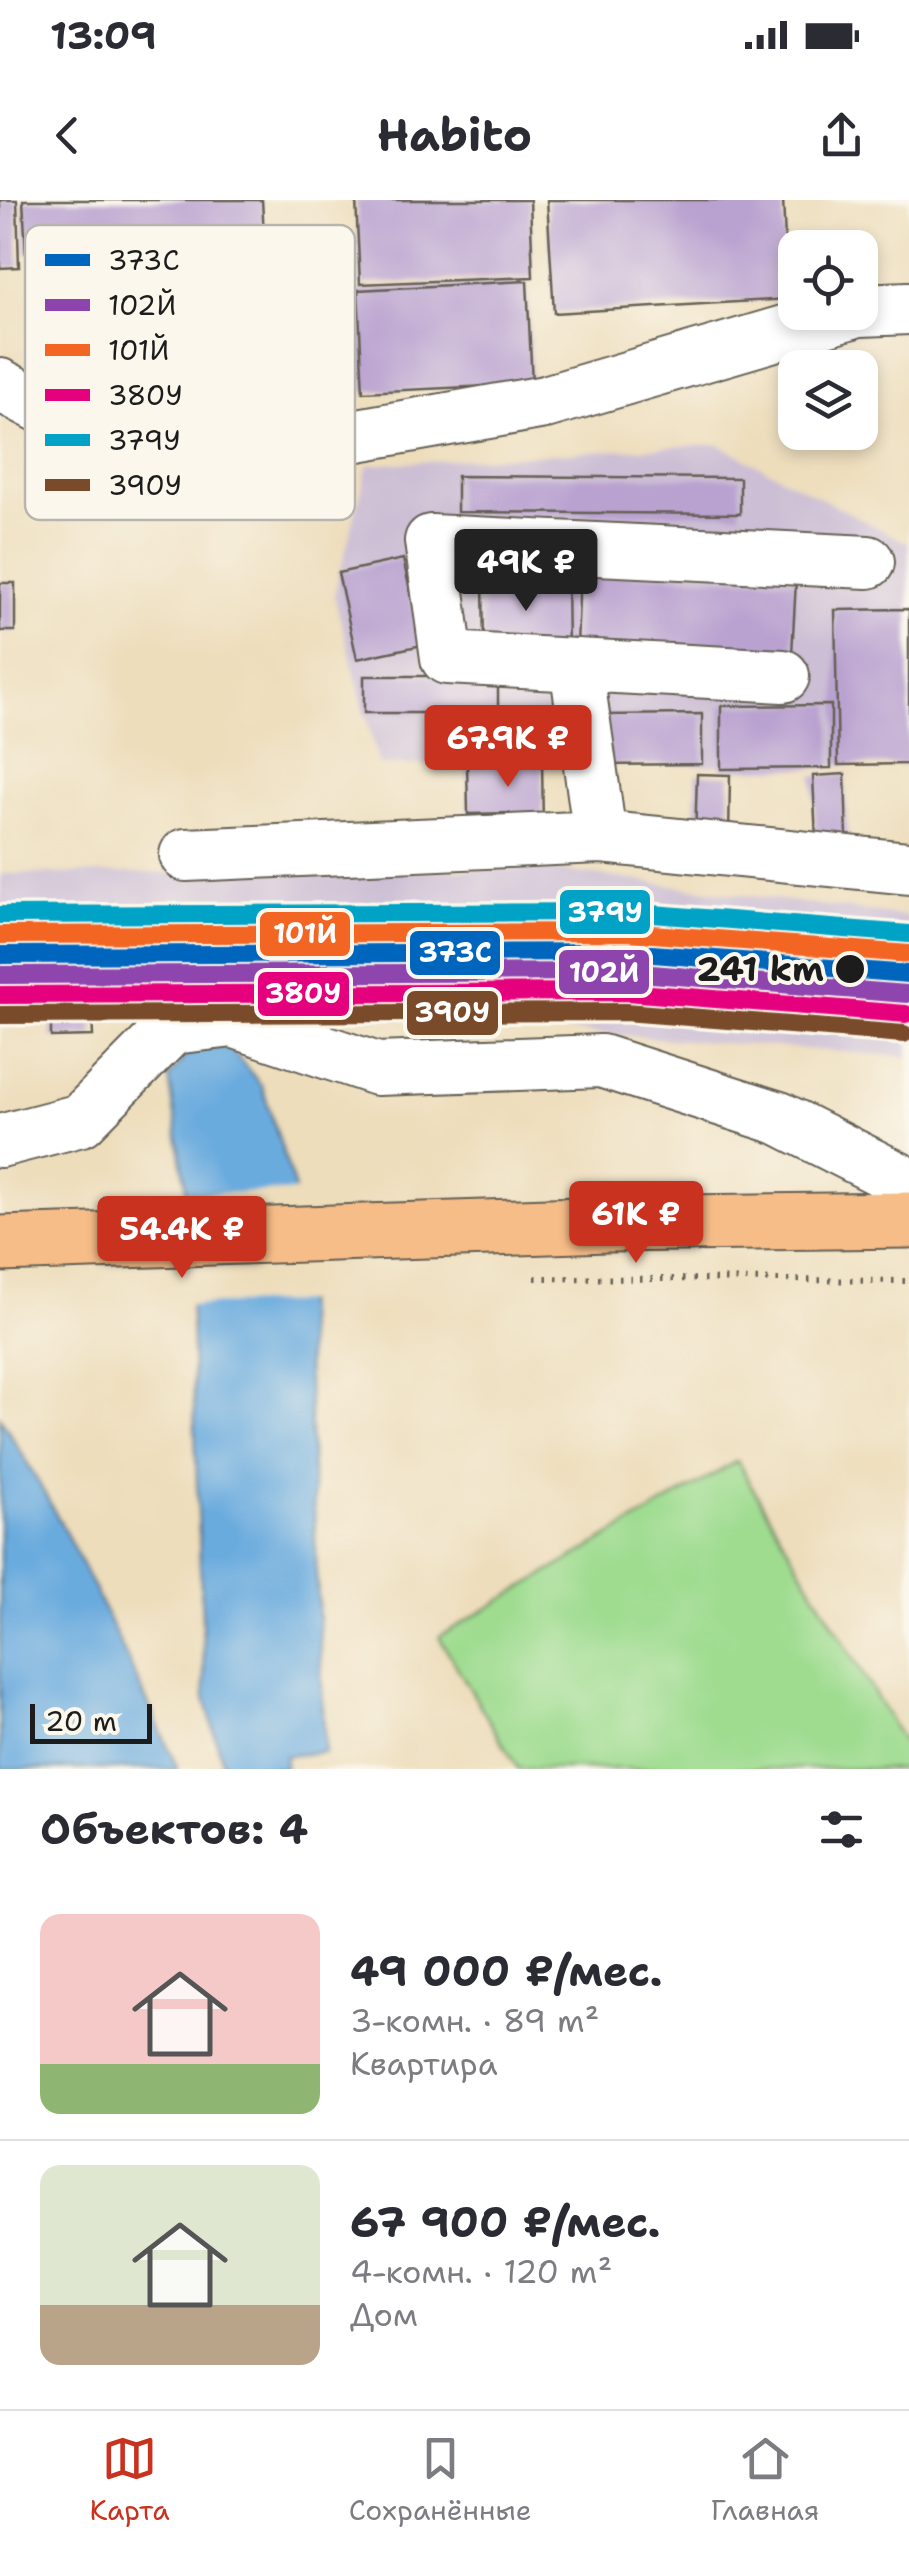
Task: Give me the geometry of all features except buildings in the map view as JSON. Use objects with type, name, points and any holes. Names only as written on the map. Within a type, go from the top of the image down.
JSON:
[{"type":"main road","points":[[0,1244],[896,1215]]},
{"type":"lane","points":[[878,309],[909,308]]},
{"type":"lane","points":[[355,435],[544,402],[790,330]]},
{"type":"lane","points":[[0,385],[25,398]]},
{"type":"lane","points":[[783,676],[447,658],[431,541],[868,562]]},
{"type":"lane","points":[[576,664],[600,837]]},
{"type":"lane","points":[[186,855],[600,837],[909,868]]},
{"type":"lane","points":[[0,1141],[81,1120],[172,1028],[233,1021],[377,1069],[601,1061],[780,1118],[909,1184]]},
{"type":"path","points":[[530,1278],[909,1281]]},
{"type":"shaded area","points":[[718,444],[909,544],[909,765],[379,765],[334,595],[368,465]]},
{"type":"shaded area","points":[[550,869],[909,917],[909,1057],[230,1006],[0,1023],[0,874]]},
{"type":"green space","points":[[737,1461],[909,1752],[909,1769],[518,1769],[439,1637]]},
{"type":"water","points":[[230,1048],[262,1086],[300,1205],[325,1752],[285,1756],[285,1769],[224,1769],[205,1698],[186,1190],[169,1077],[190,1050]]},
{"type":"water","points":[[0,1417],[72,1546],[178,1769],[0,1769]]},
{"type":"pier","points":[[301,1191],[309,1302],[185,1305],[181,1194]]},
{"type":"transit line","name":"379У","points":[[0,915],[627,912],[909,934]]},
{"type":"transit line","name":"101Й","points":[[0,935],[627,932],[909,954]]},
{"type":"transit line","name":"373C","points":[[0,955],[627,952],[909,974]]},
{"type":"transit line","name":"102Й","points":[[0,975],[626,972],[907,994]]},
{"type":"transit line","name":"380У","points":[[0,995],[626,992],[906,1014]]},
{"type":"transit line","name":"390У","points":[[0,1015],[625,1012],[904,1034]]},
{"type":"place","name":"241 km","points":[[850,969]]}]
